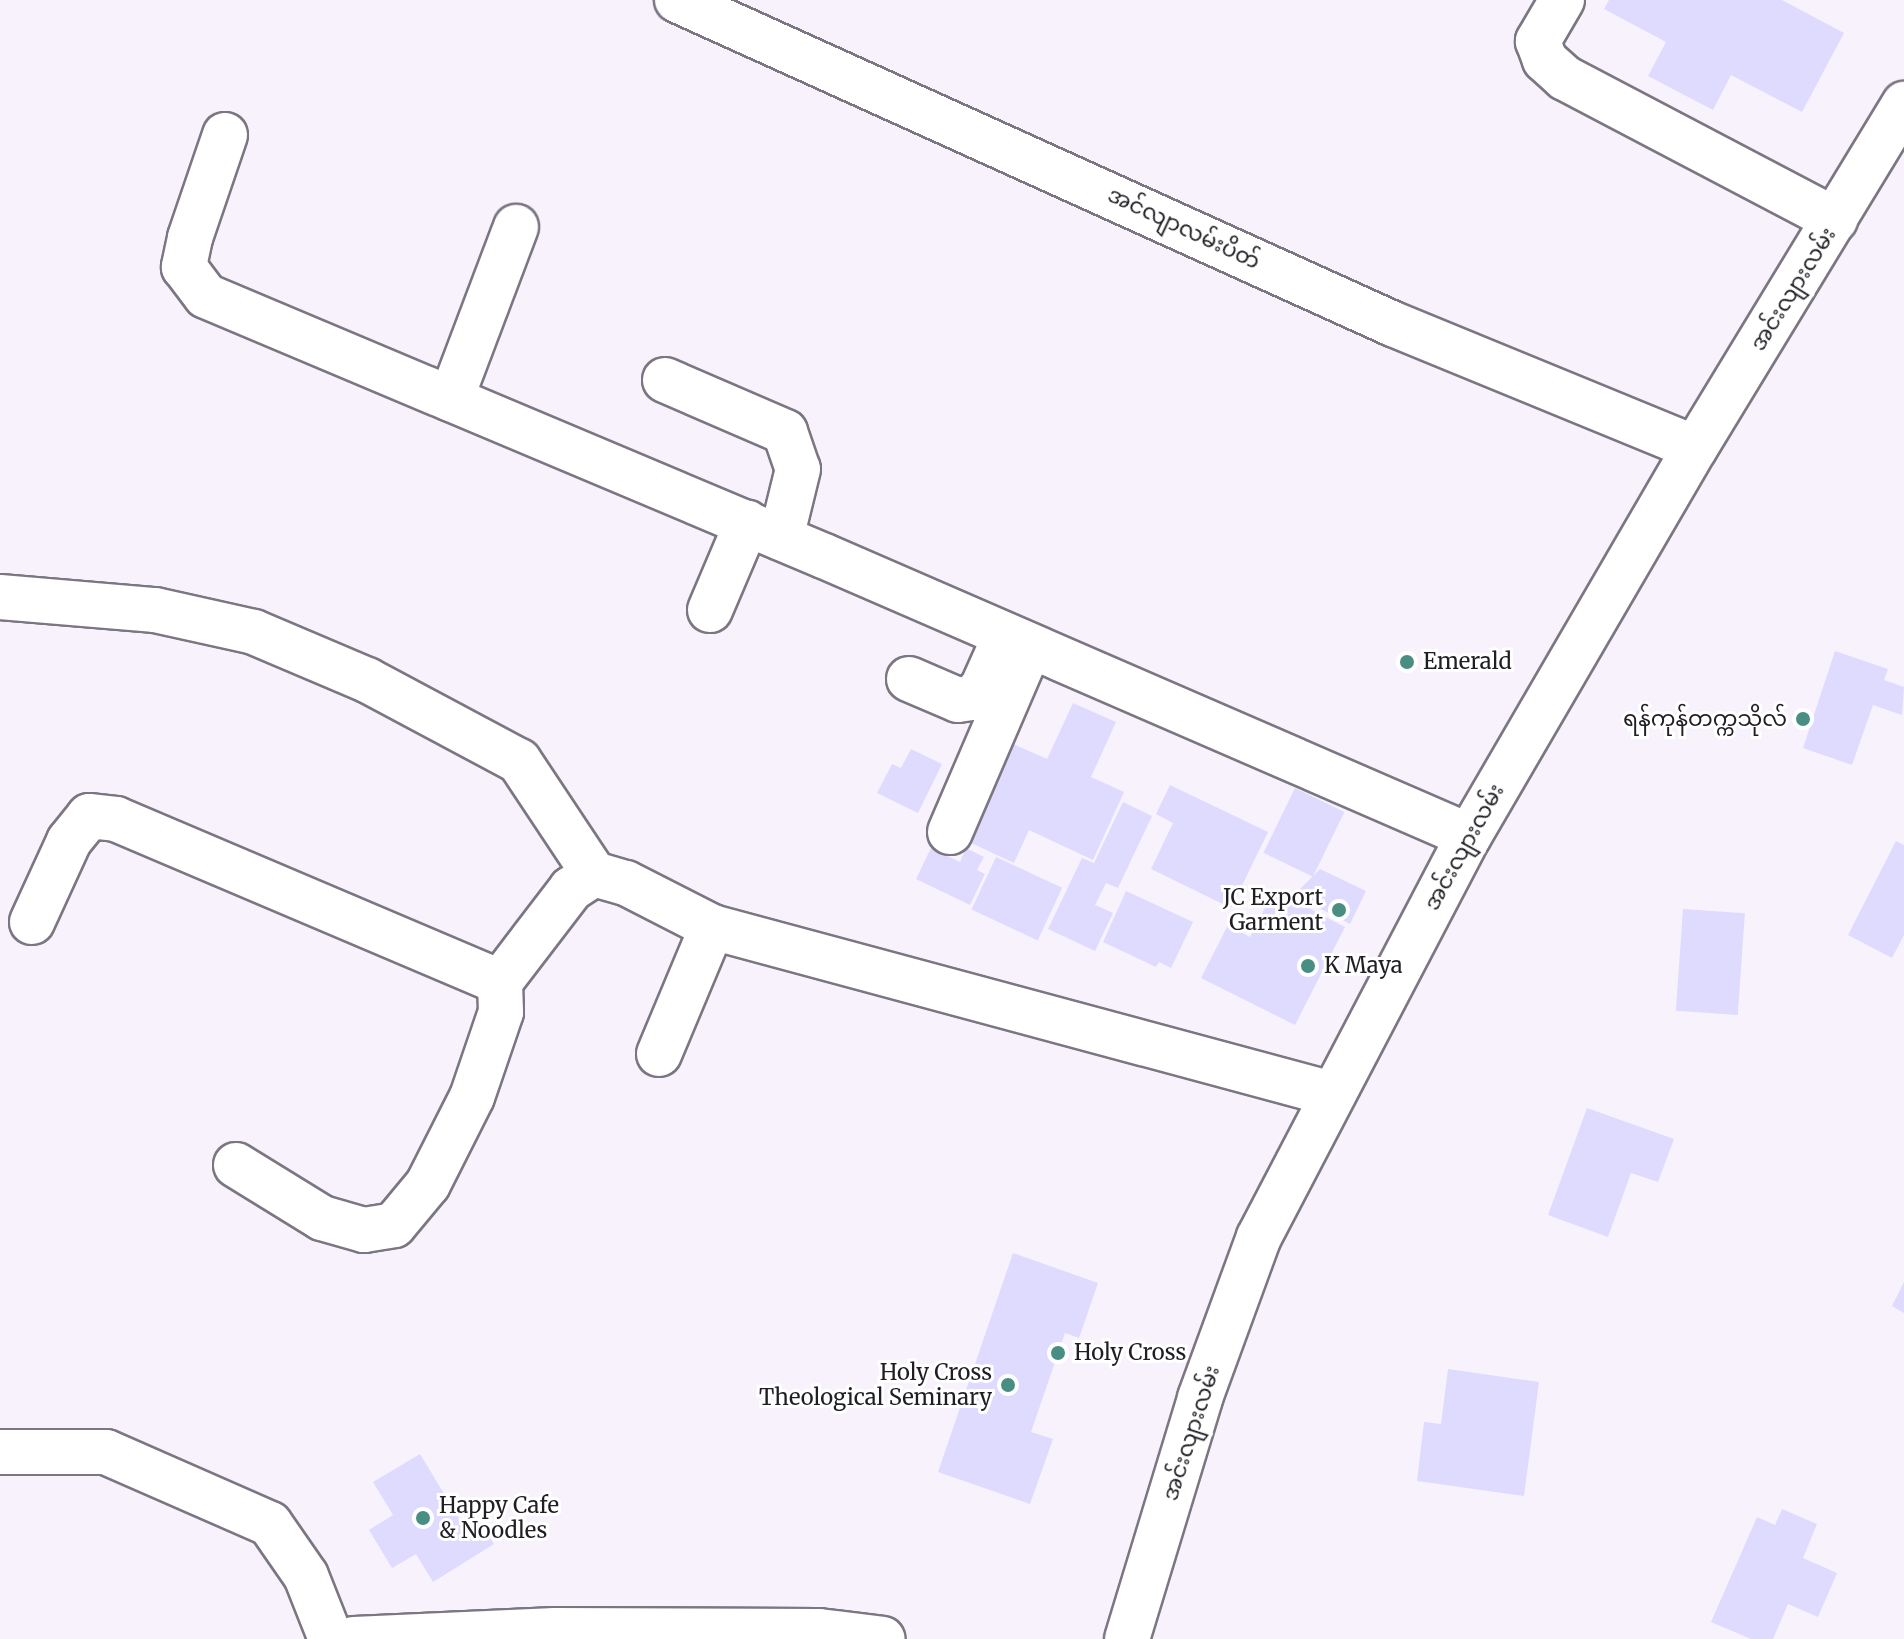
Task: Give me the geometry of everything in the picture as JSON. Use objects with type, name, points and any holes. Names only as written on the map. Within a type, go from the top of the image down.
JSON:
[{"type":"street","name":"အင်လျာလမ်းပိတ်","points":[[677,0],[1393,324],[1695,448]]},
{"type":"street","points":[[1562,0],[1538,41],[1545,60],[1565,78],[1835,220]]},
{"type":"street","name":"အင်းလျားလမ်း","points":[[1127,1639],[1200,1398],[1259,1237],[1469,836],[1695,448],[1904,104]]},
{"type":"street","points":[[225,135],[190,238],[184,267],[206,296],[764,530],[1469,836]]},
{"type":"street","points":[[451,399],[516,227]]},
{"type":"street","points":[[665,380],[785,432],[798,469],[764,530],[710,610]]},
{"type":"street","points":[[0,597],[155,610],[254,632],[367,680],[519,761],[594,874],[626,883],[712,927],[1332,1094]]},
{"type":"street","points":[[909,679],[958,700],[972,698],[1018,641]]},
{"type":"street","points":[[950,832],[1018,641]]},
{"type":"street","points":[[32,922],[69,841],[89,816],[116,819],[500,982]]},
{"type":"street","points":[[236,1165],[322,1218],[364,1230],[394,1225],[428,1184],[472,1097],[501,1012],[500,982],[571,889],[594,874]]},
{"type":"street","points":[[659,1054],[712,927]]},
{"type":"street","points":[[0,1452],[106,1452],[270,1524],[306,1576],[331,1639]]},
{"type":"street","points":[[354,1639],[819,1631],[883,1639]]},
{"type":"building","points":[[1609,0],[1782,0],[1844,33],[1802,112],[1731,75],[1713,110],[1648,76],[1666,42],[1604,9]]},
{"type":"building","points":[[1835,651],[1888,669],[1884,680],[1904,687],[1902,715],[1873,705],[1852,765],[1803,748]]},
{"type":"building","points":[[1073,703],[1116,722],[1091,777],[1124,792],[1093,860],[1029,830],[1014,863],[967,841],[1011,743],[1047,759]]},
{"type":"building","points":[[911,749],[942,764],[918,813],[877,793],[892,764],[901,768]]},
{"type":"building","points":[[1170,785],[1268,832],[1231,908],[1151,869],[1173,823],[1156,814]]},
{"type":"building","points":[[1295,788],[1344,812],[1313,877],[1263,853]]},
{"type":"building","points":[[1123,802],[1152,816],[1118,888],[1106,883],[1095,905],[1113,913],[1095,951],[1048,929],[1082,858],[1094,863]]},
{"type":"building","points":[[1896,841],[1904,845],[1904,935],[1892,958],[1848,935]]},
{"type":"building","points":[[931,848],[960,862],[966,848],[984,857],[977,870],[985,874],[970,905],[916,879]]},
{"type":"building","points":[[996,857],[1062,888],[1038,940],[971,910]]},
{"type":"building","name":"JC Export Garment","points":[[1320,869],[1366,891],[1350,924],[1294,895]]},
{"type":"building","points":[[1274,890],[1345,927],[1295,1025],[1201,978],[1228,925],[1250,937]]},
{"type":"building","points":[[1126,891],[1193,922],[1171,968],[1159,962],[1156,967],[1103,942]]},
{"type":"building","points":[[1683,909],[1745,913],[1738,1015],[1676,1011]]},
{"type":"building","points":[[1587,1108],[1674,1139],[1658,1182],[1631,1173],[1608,1237],[1548,1215]]},
{"type":"building","name":"Holy Cross Theological Seminary","points":[[1013,1253],[1098,1283],[1079,1338],[1065,1333],[1031,1432],[1053,1439],[1030,1504],[938,1472]]},
{"type":"building","points":[[1904,1282],[1904,1313],[1892,1306]]},
{"type":"building","points":[[1448,1369],[1539,1382],[1524,1496],[1417,1481],[1424,1422],[1441,1424]]},
{"type":"building","name":"Happy Cafe & Noodles","points":[[420,1454],[460,1520],[474,1511],[494,1544],[433,1582],[416,1554],[392,1568],[369,1530],[393,1515],[373,1482]]},
{"type":"building","points":[[1782,1509],[1817,1524],[1803,1558],[1837,1573],[1818,1617],[1788,1604],[1773,1639],[1751,1639],[1711,1622],[1757,1517],[1775,1525]]},
{"type":"place","name":"Emerald","points":[[1407,662]]},
{"type":"place","name":"ရန်ကုန်တက္ကသိုလ်","points":[[1803,719]]},
{"type":"place","name":"JC Export Garment","points":[[1339,910]]},
{"type":"place","name":"K Maya","points":[[1308,966]]},
{"type":"place","name":"Holy Cross","points":[[1058,1353]]},
{"type":"place","name":"Holy Cross Theological Seminary","points":[[1008,1385]]},
{"type":"place","name":"Happy Cafe & Noodles","points":[[423,1518]]}]
